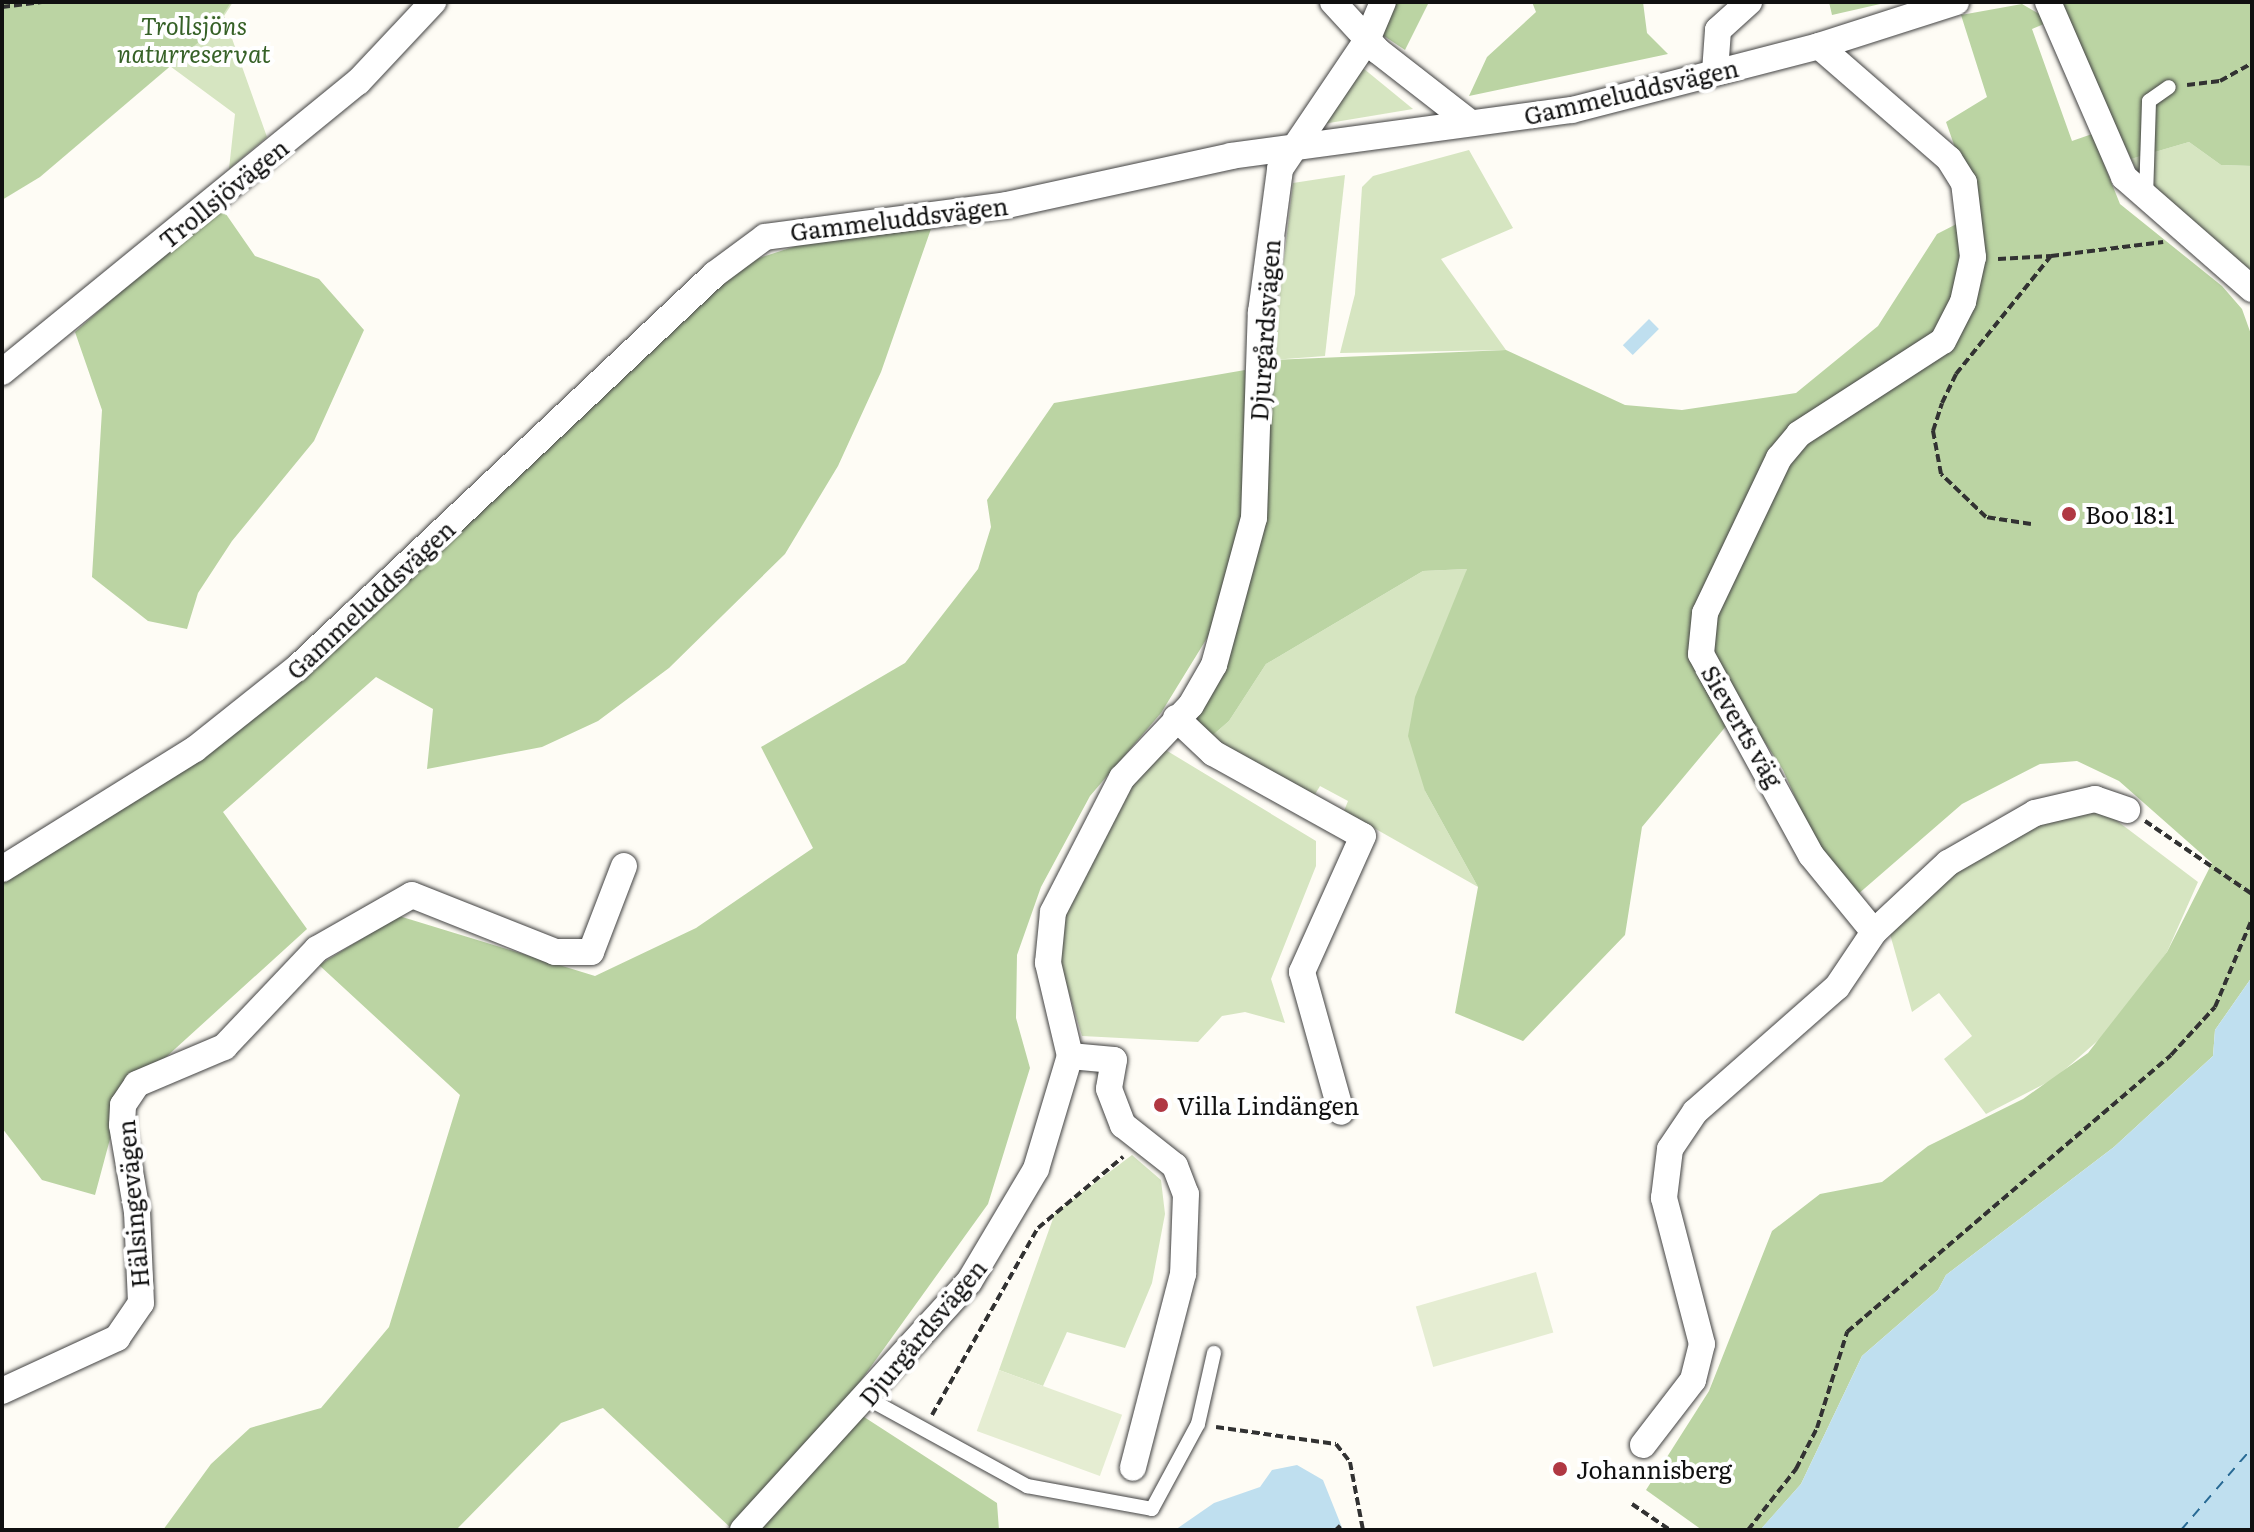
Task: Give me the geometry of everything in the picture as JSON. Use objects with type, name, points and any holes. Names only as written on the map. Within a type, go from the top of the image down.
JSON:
[{"type":"street","name":"Trollsjövägen","points":[[2,372],[358,82],[433,2]]},
{"type":"street","points":[[1333,2],[1367,40],[1468,121]]},
{"type":"street","name":"Djurgårdsvägen","points":[[743,1530],[867,1398],[993,1248],[1057,1119],[1070,1056],[1048,963],[1053,912],[1122,778],[1176,718],[1214,665],[1254,518],[1261,312],[1286,151],[1367,40],[1383,2]]},
{"type":"street","points":[[1715,72],[1718,30],[1749,2]]},
{"type":"street","name":"Gammeluddsvägen","points":[[2,869],[195,749],[297,668],[715,274],[765,237],[1007,205],[1231,156],[1286,151],[1468,121],[1572,110],[1819,46],[1956,2]]},
{"type":"street","points":[[2048,2],[2107,150],[2146,201],[2252,289]]},
{"type":"street","name":"Sieverts väg","points":[[1819,46],[1949,159],[1964,183],[1973,257],[1963,302],[1943,341],[1799,434],[1779,458],[1699,636],[1701,654],[1811,855],[1874,932]]},
{"type":"street","points":[[1176,718],[1213,753],[1363,836],[1302,972],[1341,1112]]},
{"type":"street","points":[[1643,1445],[1693,1380],[1702,1344],[1664,1198],[1670,1149],[1695,1112],[1837,987],[1874,932],[1948,863],[2035,813],[2095,799],[2127,810]]},
{"type":"street","name":"Hälsingevägen","points":[[2,1391],[117,1338],[141,1303],[137,1212],[122,1125],[123,1105],[137,1084],[224,1047],[317,949],[412,895],[555,952],[591,952],[624,866]]},
{"type":"street","points":[[1070,1056],[1114,1060],[1112,1103],[1139,1145],[1175,1166],[1188,1226],[1169,1345],[1133,1468]]},
{"type":"lane","points":[[2146,201],[2149,101],[2169,87]]},
{"type":"lane","points":[[867,1398],[1027,1486],[1152,1509],[1198,1424],[1214,1353]]},
{"type":"path","points":[[2,7],[42,2]]},
{"type":"path","points":[[2169,87],[2220,81],[2252,63]]},
{"type":"path","points":[[1973,257],[2051,256],[2193,240]]},
{"type":"path","points":[[2031,524],[2005,523],[1967,506],[1941,474],[1933,431],[1956,374],[2051,256]]},
{"type":"path","points":[[2127,810],[2252,894]]},
{"type":"path","points":[[1748,1530],[1796,1469],[1817,1428],[1847,1332],[2171,1055],[2215,1007],[2252,919]]},
{"type":"path","points":[[918,1426],[955,1384],[1052,1210],[1139,1145]]},
{"type":"path","points":[[1198,1424],[1336,1444],[1350,1462],[1363,1530]]},
{"type":"path","points":[[1632,1504],[1670,1530]]},
{"type":"green space","points":[[2,2],[231,2],[214,29],[40,177],[2,200]]},
{"type":"green space","name":"Trollsjöns naturreservat","points":[[83,2],[233,2],[224,16],[267,137],[229,169],[235,114]]},
{"type":"green space","points":[[1373,2],[1429,2],[1405,50],[1378,32]]},
{"type":"green space","points":[[1532,2],[1643,2],[1647,33],[1668,54],[1469,96],[1487,57],[1536,12]]},
{"type":"green space","points":[[1829,2],[1889,2],[1832,15]]},
{"type":"green space","points":[[2059,2],[2252,2],[2252,166],[2221,165],[2189,142],[2131,159]]},
{"type":"green space","points":[[2022,4],[2051,21],[2032,29],[2072,141],[2092,134],[2120,204],[2222,286],[2242,309],[2252,337],[2252,977],[2215,1030],[2213,1056],[2114,1147],[1946,1275],[1938,1290],[1862,1356],[1801,1484],[1762,1528],[1702,1530],[1646,1490],[1709,1391],[1772,1231],[1820,1194],[1882,1182],[1928,1146],[2023,1099],[2088,1053],[2167,952],[2212,863],[2119,781],[2077,761],[2040,764],[1962,804],[1857,895],[1821,855],[1783,770],[1742,707],[1642,827],[1625,935],[1523,1041],[1455,1013],[1478,887],[1425,791],[1408,736],[1415,697],[1467,569],[1423,571],[1266,664],[1229,721],[1206,741],[1186,717],[1218,679],[1272,360],[1506,350],[1625,405],[1682,410],[1796,393],[1878,326],[1937,234],[1978,213],[1946,122],[1987,97],[1961,15]]},
{"type":"green space","points":[[1358,64],[1413,109],[1317,125]]},
{"type":"green space","points":[[2189,142],[2221,165],[2252,166],[2252,275],[2142,181],[2131,159]]},
{"type":"green space","points":[[1469,150],[1513,228],[1441,259],[1506,350],[1340,353],[1355,294],[1362,187],[1373,176]]},
{"type":"green space","points":[[1345,175],[1325,356],[1272,360],[1293,183]]},
{"type":"green space","points":[[219,204],[255,256],[319,279],[364,330],[314,441],[232,541],[198,593],[187,629],[148,621],[92,577],[102,410],[75,332]]},
{"type":"green space","points":[[932,226],[881,372],[838,466],[785,554],[669,668],[598,721],[542,747],[427,769],[433,709],[376,677],[223,812],[307,929],[121,1098],[95,1195],[42,1180],[2,1128],[2,879],[213,747],[325,656],[747,262],[799,245]]},
{"type":"green space","points":[[1245,370],[1249,496],[1212,630],[1161,713],[1090,796],[1041,887],[1017,955],[1016,1018],[1030,1068],[988,1204],[844,1404],[997,1503],[999,1530],[733,1530],[603,1408],[561,1423],[456,1530],[163,1530],[211,1464],[250,1428],[321,1408],[389,1327],[460,1095],[319,965],[399,916],[595,976],[696,928],[813,848],[761,747],[905,663],[978,569],[991,527],[987,500],[1054,403]]},
{"type":"green space","points":[[1467,569],[1425,791],[1478,887],[1344,811],[1348,801],[1320,786],[1314,796],[1206,741],[1229,721],[1266,664],[1423,571]]},
{"type":"green space","points":[[1164,749],[1316,841],[1316,866],[1271,979],[1285,1023],[1245,1012],[1222,1016],[1198,1042],[1082,1036],[1055,946],[1060,922],[1129,784]]},
{"type":"green space","points":[[2100,808],[2198,882],[2167,952],[2110,1030],[2054,1079],[1986,1114],[1944,1059],[1972,1036],[1939,993],[1912,1012],[1888,927],[1944,880],[2066,810]]},
{"type":"green space","points":[[1132,1155],[1161,1180],[1165,1214],[1152,1283],[1125,1348],[1067,1332],[1043,1386],[999,1370],[1055,1213]]},
{"type":"green space","points":[[1536,1272],[1553,1333],[1433,1367],[1416,1306]]},
{"type":"green space","points":[[999,1370],[1122,1415],[1100,1476],[977,1431]]},
{"type":"water","points":[[1649,319],[1659,329],[1633,355],[1623,345]]},
{"type":"water","points":[[2252,977],[2252,1530],[1760,1530],[1801,1484],[1862,1356],[1938,1290],[1946,1275],[2114,1147],[2213,1056],[2215,1030]]},
{"type":"water","points":[[1297,1465],[1323,1480],[1343,1530],[1175,1530],[1214,1503],[1260,1487],[1272,1470]]},
{"type":"ferry route","points":[[2181,1530],[2252,1448]]},
{"type":"place","name":"Boo 18:1","points":[[2069,514]]},
{"type":"place","name":"Villa Lindängen","points":[[1161,1105]]},
{"type":"place","name":"Johannisberg","points":[[1560,1469]]}]
